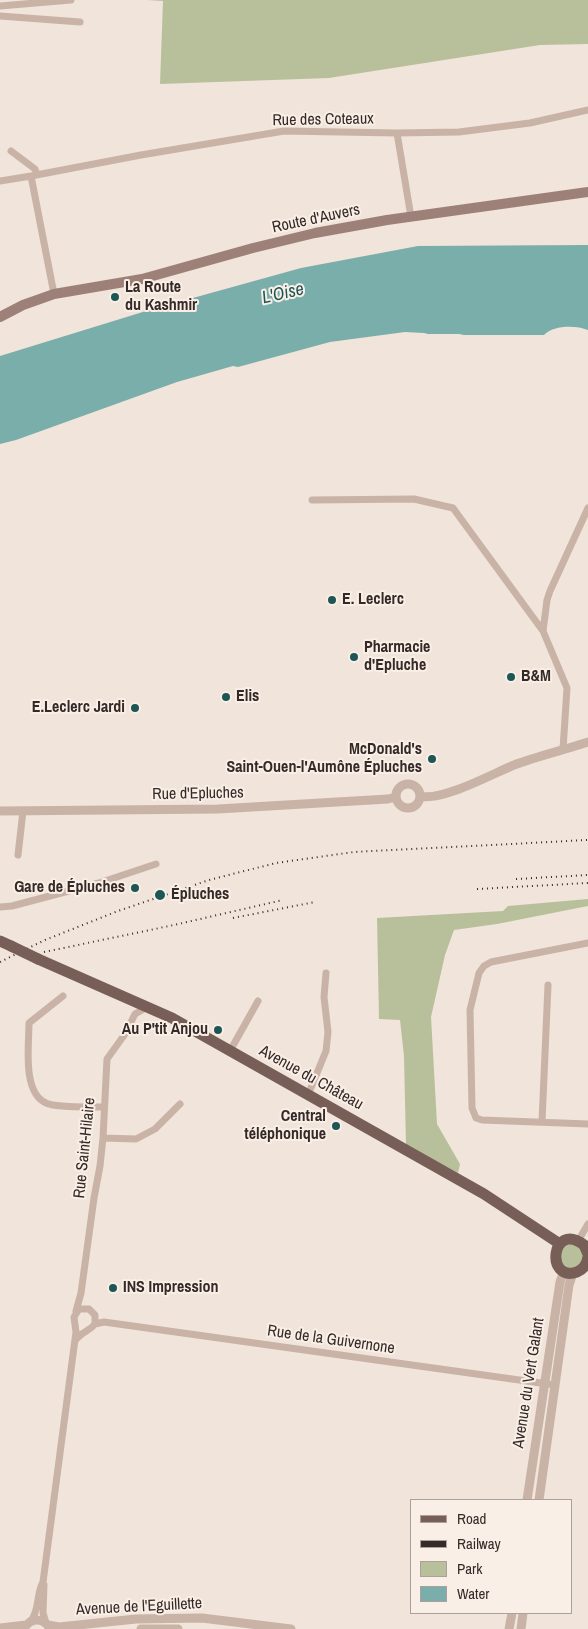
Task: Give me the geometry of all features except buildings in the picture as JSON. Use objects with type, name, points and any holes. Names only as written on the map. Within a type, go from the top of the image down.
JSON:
[{"type":"main road","name":"Route d'Auvers","points":[[0,317],[23,305],[54,294],[142,279],[315,233],[411,217],[588,192]]},
{"type":"main road","name":"Avenue du Château","points":[[0,941],[172,1018],[484,1194],[560,1244]]},
{"type":"main road","points":[[573,1239],[578,1241],[584,1245],[587,1262],[568,1272],[560,1269],[555,1261],[556,1250],[564,1241],[573,1239]]},
{"type":"street","points":[[0,6],[71,0]]},
{"type":"street","points":[[0,16],[80,22]]},
{"type":"street","name":"Rue des Coteaux","points":[[0,181],[284,131],[459,132],[530,123],[588,110]]},
{"type":"street","points":[[397,133],[411,217]]},
{"type":"street","points":[[11,151],[35,169],[34,176],[54,294]]},
{"type":"street","points":[[312,500],[414,499],[453,508],[543,631],[567,688],[563,750]]},
{"type":"street","points":[[543,631],[550,591],[588,508]]},
{"type":"street","points":[[420,796],[427,798],[440,795],[516,764],[588,742]]},
{"type":"street","points":[[408,784],[418,789],[420,796],[414,806],[407,807],[400,804],[396,797],[401,786],[408,784]]},
{"type":"street","name":"Rue d'Epluches","points":[[0,811],[218,809],[396,797]]},
{"type":"street","points":[[18,856],[23,811]]},
{"type":"street","points":[[0,907],[12,906],[99,883],[156,864]]},
{"type":"street","points":[[588,943],[491,962],[484,966],[479,973],[470,1010],[472,1108],[476,1118],[482,1120],[588,1124]]},
{"type":"street","points":[[308,1095],[326,1051],[328,1032],[324,997],[326,973]]},
{"type":"street","points":[[542,1122],[548,985]]},
{"type":"street","points":[[63,996],[29,1023],[29,1068],[32,1086],[42,1100],[51,1104],[104,1107]]},
{"type":"street","points":[[132,999],[135,1005],[135,1014]]},
{"type":"street","points":[[230,1051],[258,1001]]},
{"type":"street","points":[[135,1014],[142,1008],[150,1007]]},
{"type":"street","name":"Rue Saint-Hilaire","points":[[27,1625],[36,1612],[43,1582],[75,1341],[73,1319],[81,1293],[103,1138],[107,1058],[125,1034],[135,1014]]},
{"type":"street","points":[[103,1138],[136,1139],[155,1129],[180,1104]]},
{"type":"street","points":[[578,1241],[588,1224]]},
{"type":"street","name":"Avenue du Vert Galant","points":[[527,1499],[560,1282],[568,1272]]},
{"type":"street","name":"Avenue du Vert Galant","points":[[539,1499],[569,1285],[568,1272]]},
{"type":"street","points":[[75,1341],[85,1331],[90,1329],[96,1321],[91,1310],[83,1301],[81,1293]]},
{"type":"street","points":[[76,1312],[84,1308],[91,1310]]},
{"type":"street","name":"Rue de la Guivernone","points":[[96,1321],[555,1385]]},
{"type":"street","points":[[75,1326],[85,1331]]},
{"type":"street","name":"Rue Saint-Hilaire","points":[[43,1582],[45,1586],[43,1616],[48,1626]]},
{"type":"street","points":[[509,1629],[512,1614]]},
{"type":"street","points":[[521,1629],[523,1614]]},
{"type":"street","name":"Avenue de l'Eguillette","points":[[27,1625],[40,1620],[48,1626],[59,1627],[136,1620],[202,1618],[290,1629]]},
{"type":"street","points":[[0,1628],[27,1625]]},
{"type":"street","name":"Avenue de l'Eguillette","points":[[141,1629],[178,1629]]},
{"type":"green space","points":[[147,0],[588,0],[588,44],[540,45],[329,78],[160,84],[163,1]]},
{"type":"green space","points":[[588,899],[588,906],[497,924],[454,930],[445,955],[431,1017],[437,1124],[460,1164],[458,1173],[406,1145],[404,1056],[400,1020],[379,1019],[377,918],[503,911],[508,906]]},
{"type":"green space","points":[[572,1244],[580,1248],[584,1256],[580,1264],[572,1268],[564,1264],[560,1256],[564,1248]]},
{"type":"water","name":"L'Oise","points":[[588,245],[588,330],[577,327],[565,327],[553,329],[544,335],[464,335],[405,332],[330,342],[177,382],[16,440],[0,444],[0,356],[146,311],[301,268],[418,246]]},
{"type":"railway","points":[[0,962],[45,940],[118,911],[209,880],[276,863],[354,852],[588,840]]},
{"type":"railway","points":[[516,879],[588,875]]},
{"type":"railway","points":[[477,889],[588,883]]},
{"type":"railway","points":[[44,952],[283,900]]},
{"type":"railway","points":[[233,918],[315,902]]},
{"type":"place","name":"La Route du Kashmir","points":[[115,297]]},
{"type":"place","name":"E. Leclerc","points":[[332,600]]},
{"type":"place","name":"Pharmacie d'Epluche","points":[[354,657]]},
{"type":"place","name":"B&M","points":[[511,677]]},
{"type":"place","name":"Elis","points":[[226,697]]},
{"type":"place","name":"E.Leclerc Jardi","points":[[135,708]]},
{"type":"place","name":"McDonald's Saint-Ouen-l'Aumône Épluches","points":[[432,759]]},
{"type":"place","name":"Gare de Épluches","points":[[135,888]]},
{"type":"place","name":"Épluches","points":[[160,895]]},
{"type":"place","name":"Au P'tit Anjou","points":[[218,1030]]},
{"type":"place","name":"Central téléphonique","points":[[336,1126]]},
{"type":"place","name":"INS Impression","points":[[113,1288]]}]
